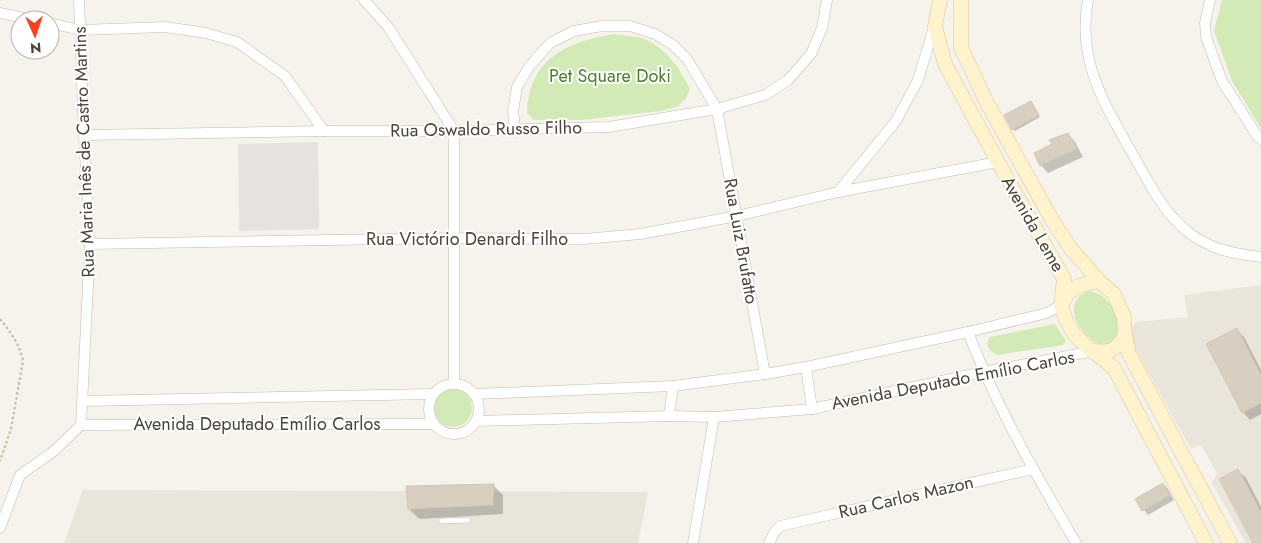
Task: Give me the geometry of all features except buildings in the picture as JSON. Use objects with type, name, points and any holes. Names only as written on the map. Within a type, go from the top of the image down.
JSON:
[{"type":"street","name":"Rua Maria Inês de Castro Martins","points":[[79,0],[90,244],[81,425]]},
{"type":"street","points":[[364,0],[389,28],[454,131],[454,383]]},
{"type":"street","name":"Rua Oswaldo Russo Filho","points":[[84,135],[454,131],[609,127],[717,109],[765,96],[788,80],[811,54],[822,28],[828,0]]},
{"type":"street","points":[[838,192],[896,121],[918,80],[935,26],[940,0]]},
{"type":"street","name":"Avenida Leme","points":[[961,0],[961,48],[986,103],[1052,220],[1071,249],[1099,281],[1114,294],[1124,317],[1125,336],[1129,354],[1230,543]]},
{"type":"street","points":[[1088,0],[1086,34],[1089,58],[1096,85],[1108,110],[1163,207],[1187,232],[1212,248],[1261,257]]},
{"type":"street","points":[[1210,0],[1205,23],[1206,37],[1222,81],[1261,139]]},
{"type":"street","points":[[60,26],[80,30],[165,27],[206,33],[237,42],[285,76],[324,131]]},
{"type":"street","points":[[515,128],[513,111],[518,87],[529,67],[550,43],[574,31],[602,26],[630,26],[655,34],[673,45],[687,59],[717,109]]},
{"type":"street","name":"Avenida Leme","points":[[935,26],[945,64],[1064,279],[1061,305],[1066,320],[1074,334],[1114,368],[1206,543]]},
{"type":"street","name":"Rua Luiz Brufatto","points":[[717,109],[765,374]]},
{"type":"street","name":"Rua Victório Denardi Filho","points":[[90,244],[453,238],[584,239],[640,234],[737,216],[838,192],[998,162]]},
{"type":"street","points":[[475,394],[673,386],[806,367],[1047,313],[1061,305],[1071,289],[1082,284],[1099,281]]},
{"type":"street","points":[[968,332],[983,372],[1033,469],[1076,543]]},
{"type":"street","points":[[1094,352],[1106,353],[1116,348],[1125,336]]},
{"type":"street","name":"Avenida Deputado Emílio Carlos","points":[[476,421],[669,416],[714,417],[812,409],[983,372],[1094,352]]},
{"type":"street","name":"Avenida Deputado Emílio Carlos","points":[[806,367],[812,409]]},
{"type":"street","points":[[454,383],[466,386],[475,394],[480,407],[476,421],[468,430],[455,434],[442,431],[433,424],[428,409],[432,394],[442,386],[454,383]]},
{"type":"street","points":[[669,416],[673,386]]},
{"type":"street","name":"Avenida Deputado Emílio Carlos","points":[[83,401],[432,394]]},
{"type":"street","points":[[693,543],[714,417]]},
{"type":"street","name":"Avenida Deputado Emílio Carlos","points":[[81,425],[433,424]]},
{"type":"street","points":[[0,528],[20,475],[54,451],[81,425]]},
{"type":"street","name":"Rua Carlos Mazon","points":[[769,543],[774,532],[780,526],[1033,469]]},
{"type":"lane","points":[[441,521],[468,520]]},
{"type":"path","points":[[0,319],[13,335],[21,350],[23,360],[11,429],[0,461]]},
{"type":"shaded area","points":[[318,142],[319,229],[239,231],[238,144]]},
{"type":"shaded area","points":[[1261,285],[1261,543],[1246,543],[1212,483],[1217,473],[1201,445],[1191,449],[1133,345],[1131,332],[1137,322],[1188,317],[1184,295]]},
{"type":"shaded area","points":[[83,490],[648,492],[638,543],[64,543]]},
{"type":"green space","points":[[1222,0],[1261,0],[1261,128],[1232,81],[1214,31]]},
{"type":"green space","name":"Pet Square Doki","points":[[614,34],[645,39],[660,48],[672,60],[690,89],[686,98],[679,106],[661,111],[581,120],[534,120],[527,113],[529,94],[535,79],[543,66],[553,56],[580,42]]},
{"type":"green space","points":[[1089,291],[1102,296],[1113,308],[1116,316],[1118,331],[1115,338],[1108,344],[1099,343],[1090,338],[1081,329],[1076,318],[1074,307],[1078,298]]},
{"type":"green space","points":[[1055,324],[1066,341],[1063,345],[997,355],[987,345],[990,337]]},
{"type":"green space","points":[[453,389],[467,394],[472,408],[467,422],[453,427],[439,422],[434,408],[439,394]]}]
